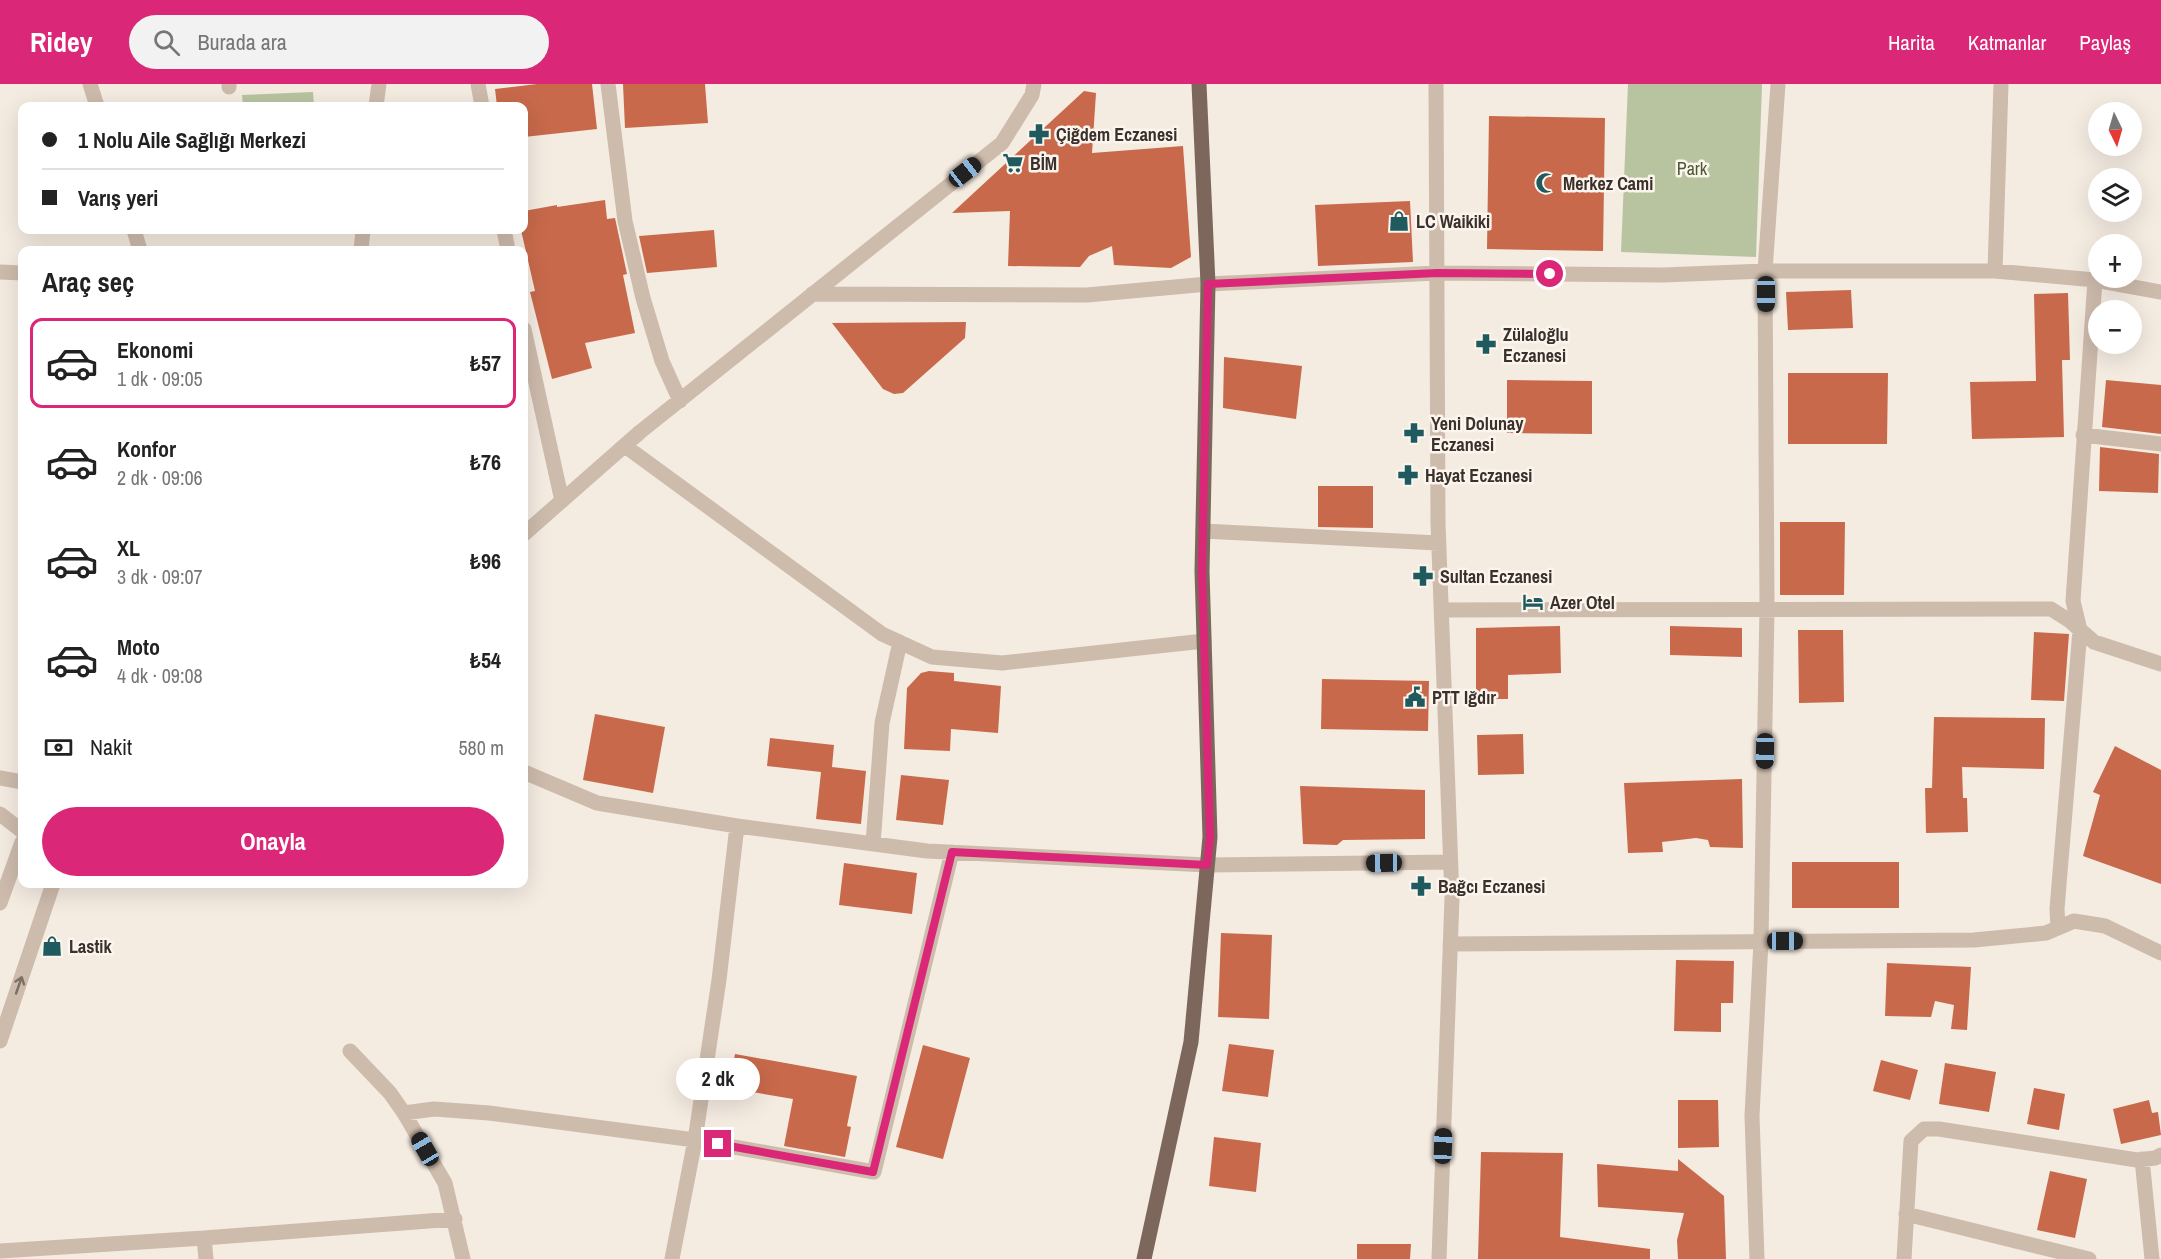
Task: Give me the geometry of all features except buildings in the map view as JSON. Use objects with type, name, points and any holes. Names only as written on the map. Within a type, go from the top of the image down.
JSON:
[{"type":"main road","points":[[1144,1259],[1191,1042],[1210,837],[1203,531],[1208,284],[1198,84]]},
{"type":"street","points":[[90,84],[96,102]]},
{"type":"street","points":[[377,102],[379,84]]},
{"type":"street","points":[[478,84],[481,102]]},
{"type":"street","points":[[608,84],[625,221],[643,298],[662,362],[680,401]]},
{"type":"street","points":[[528,531],[680,401],[1002,143],[1032,95],[1034,84]]},
{"type":"street","points":[[1436,84],[1438,543],[1450,862],[1450,944],[1440,1259]]},
{"type":"street","points":[[1757,1259],[1752,1116],[1761,941],[1767,608],[1766,271],[1778,84]]},
{"type":"street","points":[[1995,271],[2001,84]]},
{"type":"street","points":[[812,294],[1087,295],[1208,284],[1437,273],[1663,274],[1766,271],[1995,271],[2088,279]]},
{"type":"street","points":[[0,272],[18,273]]},
{"type":"street","points":[[2058,928],[2057,909],[2080,630],[2073,601],[2094,288]]},
{"type":"street","points":[[2139,288],[2161,292]]},
{"type":"street","points":[[528,347],[562,501]]},
{"type":"street","points":[[2083,435],[2161,444]]},
{"type":"street","points":[[625,446],[882,634],[932,657],[1002,663],[1204,641]]},
{"type":"street","points":[[1203,531],[1438,543]]},
{"type":"street","points":[[1441,610],[2050,609],[2094,642],[2161,664]]},
{"type":"street","points":[[873,844],[882,723],[900,642]]},
{"type":"street","points":[[528,774],[597,803],[737,826],[952,852],[1207,865],[1450,862]]},
{"type":"street","points":[[0,778],[18,781]]},
{"type":"street","points":[[0,814],[18,829]]},
{"type":"street","points":[[672,1259],[695,1140],[719,980],[737,826]]},
{"type":"street","points":[[404,1113],[434,1109],[489,1113],[695,1140],[873,1172],[952,852]]},
{"type":"street","points":[[0,903],[18,853]]},
{"type":"street","points":[[0,1041],[52,888]]},
{"type":"street","points":[[1450,944],[1974,940],[2046,933],[2074,921],[2105,926],[2161,953]]},
{"type":"street","points":[[350,1051],[390,1093],[445,1183],[463,1259]]},
{"type":"street","points":[[1904,1259],[1911,1141],[1924,1129],[1940,1129],[2142,1159],[2161,1155]]},
{"type":"street","points":[[2142,1159],[2152,1259]]},
{"type":"street","points":[[1906,1214],[2089,1259]]},
{"type":"street","points":[[0,1251],[455,1219]]},
{"type":"street","points":[[204,1238],[207,1259]]},
{"type":"green space","name":"Park","points":[[1628,84],[1762,84],[1756,257],[1621,252]]},
{"type":"green space","points":[[313,92],[314,102],[243,102],[242,95]]},
{"type":"place","name":"Çiğdem Eczanesi","points":[[1039,134]]},
{"type":"place","name":"BİM","points":[[1013,163]]},
{"type":"place","name":"Merkez Cami","points":[[1546,183]]},
{"type":"place","name":"LC Waikiki","points":[[1399,221]]},
{"type":"place","name":"Zülaloğlu Eczanesi","points":[[1486,344]]},
{"type":"place","name":"Yeni Dolunay Eczanesi","points":[[1414,433]]},
{"type":"place","name":"Hayat Eczanesi","points":[[1408,475]]},
{"type":"place","name":"Sultan Eczanesi","points":[[1423,576]]},
{"type":"place","name":"Azer Otel","points":[[1533,602]]},
{"type":"place","name":"PTT Iğdır","points":[[1415,697]]},
{"type":"place","name":"Bağcı Eczanesi","points":[[1421,886]]},
{"type":"place","name":"Lastik","points":[[52,946]]},
{"type":"route","points":[[718,1144],[873,1172],[952,852],[1207,865],[1210,837],[1202,571],[1208,284],[1437,273],[1550,274]]}]
